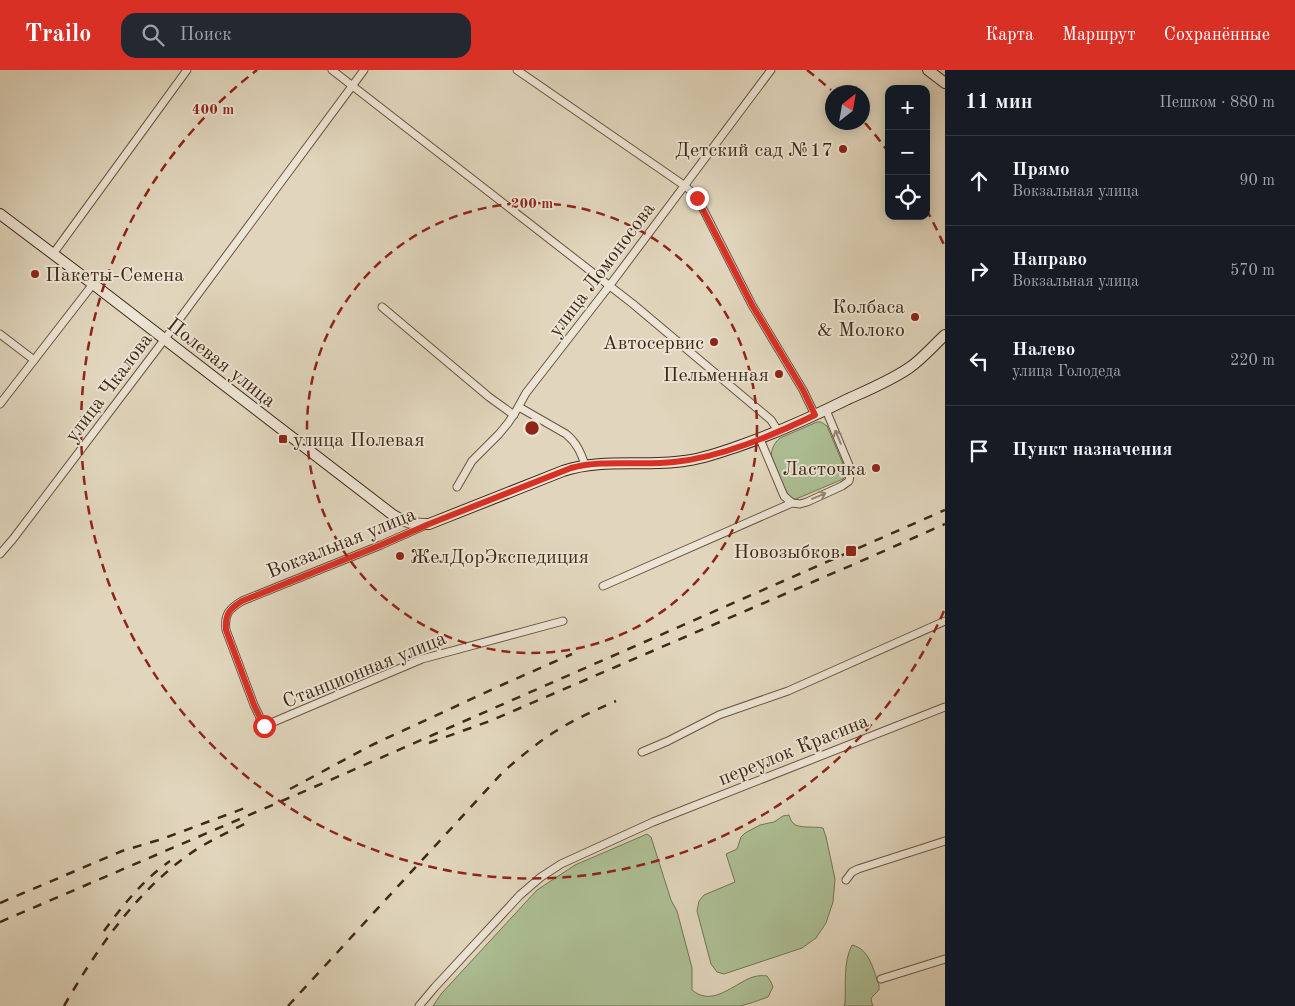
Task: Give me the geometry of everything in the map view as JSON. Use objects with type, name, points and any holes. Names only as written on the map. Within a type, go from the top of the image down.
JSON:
[{"type":"main road","points":[[928,70],[945,83]]},
{"type":"main road","name":"Полевая улица","points":[[0,214],[393,515],[410,523],[429,524]]},
{"type":"main road","points":[[935,345],[945,331]]},
{"type":"main road","name":"Вокзальная улица","points":[[429,524],[564,471],[585,465],[686,461],[718,453],[760,438],[826,410],[907,369],[945,335]]},
{"type":"street","points":[[53,254],[187,70]]},
{"type":"street","points":[[332,70],[610,285],[765,415],[778,431]]},
{"type":"street","name":"улица Чкалова","points":[[0,554],[164,340],[364,70]]},
{"type":"street","points":[[517,70],[685,186],[697,198],[752,305],[803,390],[815,415]]},
{"type":"street","name":"улица Ломоносова","points":[[457,487],[472,461],[499,434],[514,415],[526,394],[771,70]]},
{"type":"street","points":[[0,404],[93,284]]},
{"type":"street","points":[[382,307],[489,397],[514,415]]},
{"type":"street","points":[[0,334],[34,360]]},
{"type":"street","points":[[519,407],[572,439],[585,465]]},
{"type":"street","points":[[603,586],[792,503],[800,504],[807,502],[849,481],[851,470],[826,410]]},
{"type":"street","points":[[760,438],[784,496],[792,503]]},
{"type":"street","points":[[393,515],[401,526],[399,533],[394,539]]},
{"type":"street","name":"Вокзальная улица","points":[[264,726],[254,705],[226,630],[225,621],[230,610],[242,601],[429,524]]},
{"type":"street","name":"Станционная улица","points":[[264,726],[422,659],[563,620]]},
{"type":"street","points":[[642,752],[719,715],[788,691],[945,621]]},
{"type":"street","name":"переулок Красина","points":[[419,1006],[520,895],[541,876],[561,864],[653,822],[945,707]]},
{"type":"street","points":[[846,880],[852,872],[858,869],[945,842]]},
{"type":"street","points":[[881,979],[945,959]]},
{"type":"green space","points":[[817,422],[827,426],[846,471],[845,477],[796,499],[792,499],[787,495],[771,456],[773,448],[780,438]]},
{"type":"green space","points":[[789,815],[795,825],[823,828],[835,879],[833,902],[826,923],[816,938],[802,948],[724,974],[717,972],[711,964],[697,911],[699,901],[704,895],[735,882],[726,854],[737,849],[741,837],[745,833],[760,825],[774,822],[783,816]]},
{"type":"green space","points":[[647,834],[651,837],[671,900],[677,911],[692,968],[692,990],[706,996],[713,996],[727,991],[750,978],[767,976],[773,987],[768,997],[740,1006],[433,1006],[441,994],[537,890],[575,865]]},
{"type":"green space","points":[[852,945],[858,947],[867,955],[873,967],[879,990],[872,997],[873,1006],[844,1006],[846,966]]},
{"type":"railway","points":[[0,922],[312,788],[945,510]]},
{"type":"railway","points":[[429,743],[490,721],[945,524]]},
{"type":"railway","points":[[290,789],[372,745],[572,654]]},
{"type":"railway","points":[[288,1006],[503,772],[556,731],[616,701]]},
{"type":"railway","points":[[0,903],[122,851],[162,839],[245,808]]},
{"type":"railway","points":[[64,1006],[106,940],[138,900],[176,864],[197,849],[248,822]]},
{"type":"railway","points":[[104,931],[134,893],[170,861]]},
{"type":"place","name":"Детский сад №17","points":[[843,149]]},
{"type":"place","name":"Пакеты-Семена","points":[[35,274]]},
{"type":"place","name":"Колбаса & Молоко","points":[[915,317]]},
{"type":"place","name":"Автосервис","points":[[714,342]]},
{"type":"place","name":"Пельменная","points":[[779,374]]},
{"type":"place","name":"улица Полевая","points":[[283,439]]},
{"type":"place","name":"Ласточка","points":[[876,468]]},
{"type":"place","name":"Новозыбков","points":[[851,551]]},
{"type":"place","name":"ЖелДорЭкспедиция","points":[[400,556]]},
{"type":"route","points":[[264,726],[258,716],[226,630],[225,621],[227,615],[235,605],[242,601],[571,468],[601,464],[686,461],[724,451],[815,415],[803,390],[752,305],[697,198]]}]
